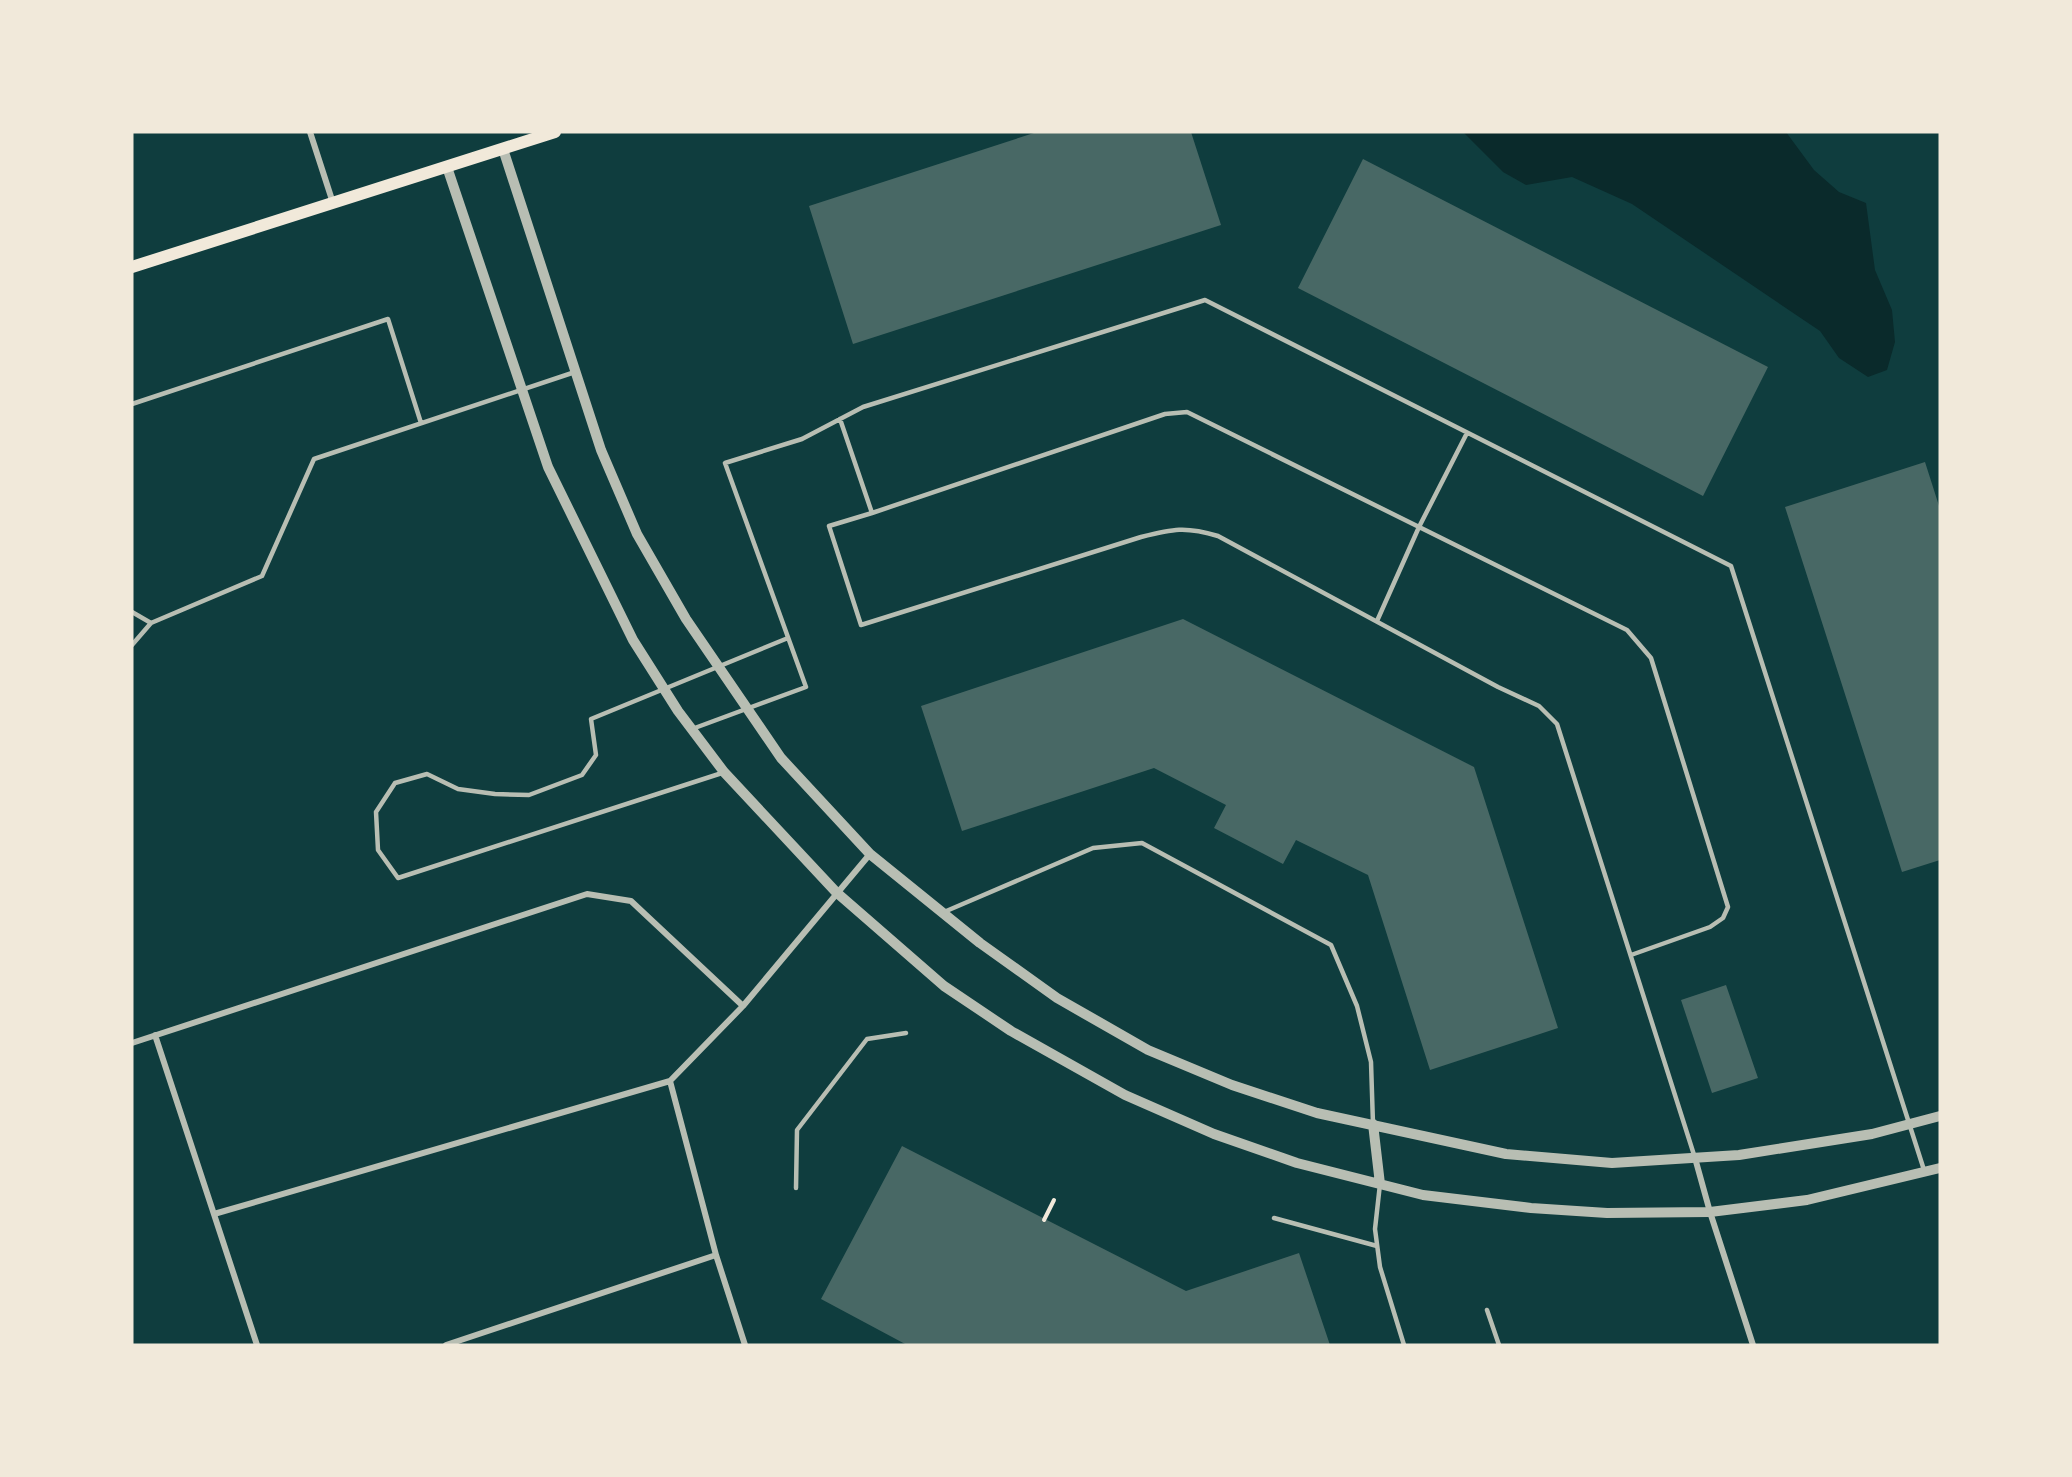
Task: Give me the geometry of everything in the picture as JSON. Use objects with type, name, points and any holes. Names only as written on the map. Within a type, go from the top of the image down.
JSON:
[{"type":"main road","points":[[132,267],[555,132]]},
{"type":"street","points":[[310,132],[333,204]]},
{"type":"street","points":[[503,149],[601,450],[638,534],[686,619],[781,758],[870,854],[980,944],[1057,998],[1148,1050],[1242,1088],[1317,1113],[1506,1154],[1612,1162],[1695,1158],[1762,1152],[1872,1134],[1940,1116]]},
{"type":"street","points":[[447,167],[548,467],[633,640],[678,711],[724,772],[836,892],[944,986],[1011,1031],[1125,1095],[1214,1134],[1297,1163],[1423,1195],[1531,1208],[1608,1213],[1710,1212],[1807,1200],[1940,1168]]},
{"type":"street","points":[[214,1214],[670,1081],[743,1006],[870,854]]},
{"type":"street","points":[[132,1043],[587,894],[631,901],[743,1006]]},
{"type":"street","points":[[155,1035],[257,1345]]},
{"type":"street","points":[[670,1081],[716,1255],[745,1345]]},
{"type":"street","points":[[1373,1124],[1380,1184]]},
{"type":"street","points":[[1695,1158],[1753,1345]]},
{"type":"street","points":[[446,1345],[716,1255]]},
{"type":"lane","points":[[692,729],[806,687],[724,463],[802,439],[863,407],[1205,300],[1731,566],[1925,1172]]},
{"type":"lane","points":[[132,404],[388,319],[421,423]]},
{"type":"lane","points":[[132,645],[151,623],[262,576],[314,459],[575,372]]},
{"type":"lane","points":[[1630,955],[1710,927],[1723,918],[1728,907],[1651,657],[1627,630],[1187,412],[1165,414],[829,526],[861,625],[1141,537],[1172,529],[1193,529],[1218,536],[1498,687],[1539,706],[1557,724],[1630,955],[1695,1158]]},
{"type":"lane","points":[[840,419],[872,513]]},
{"type":"lane","points":[[1377,621],[1419,526],[1467,433]]},
{"type":"lane","points":[[132,612],[151,623]]},
{"type":"lane","points":[[724,772],[398,878],[378,849],[376,812],[395,783],[427,774],[458,789],[495,794],[529,795],[582,775],[596,755],[591,719],[788,638]]},
{"type":"lane","points":[[942,913],[1093,848],[1142,843],[1331,945],[1357,1006],[1371,1062],[1373,1124]]},
{"type":"lane","points":[[796,1188],[796,1130],[867,1039],[906,1033]]},
{"type":"lane","points":[[1380,1184],[1375,1229],[1380,1267],[1404,1345]]},
{"type":"lane","points":[[1274,1218],[1377,1246]]},
{"type":"lane","points":[[1487,1310],[1499,1345]]},
{"type":"path","points":[[1044,1220],[1054,1200]]},
{"type":"water","points":[[1463,132],[1786,132],[1814,170],[1839,192],[1866,203],[1875,270],[1892,310],[1895,342],[1887,370],[1868,377],[1839,358],[1820,331],[1632,204],[1572,177],[1526,185],[1503,172]]},
{"type":"building","points":[[1037,132],[1191,132],[1221,225],[853,344],[809,206]]},
{"type":"building","points":[[1363,159],[1768,367],[1703,496],[1298,288]]},
{"type":"building","points":[[1925,462],[1940,509],[1940,860],[1902,872],[1785,507]]},
{"type":"building","points":[[1183,619],[1474,767],[1558,1028],[1430,1070],[1368,875],[1296,840],[1283,864],[1214,828],[1226,805],[1154,768],[962,831],[921,706]]},
{"type":"building","points":[[1726,985],[1758,1078],[1712,1093],[1681,1000]]},
{"type":"building","points":[[902,1146],[1186,1291],[1299,1253],[1330,1345],[907,1345],[821,1299]]}]
